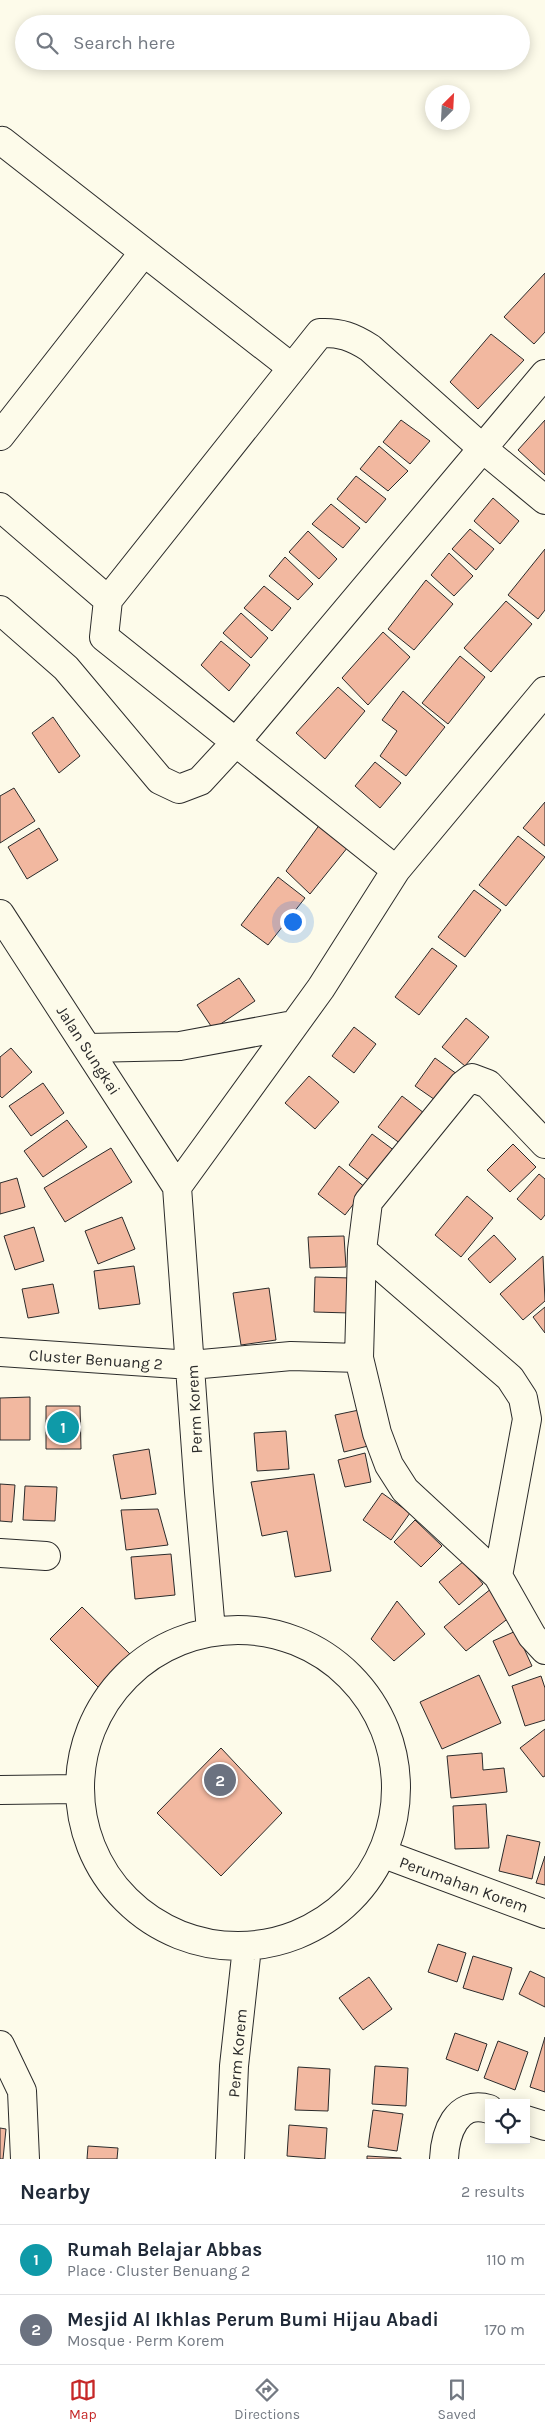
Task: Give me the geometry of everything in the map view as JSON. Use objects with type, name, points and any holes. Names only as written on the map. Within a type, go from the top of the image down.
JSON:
[{"type":"street","points":[[1,142],[291,366]]},
{"type":"street","points":[[0,436],[144,252]]},
{"type":"street","points":[[396,870],[104,637],[108,600],[291,366],[320,333],[332,332],[351,336],[370,348],[482,448],[545,500]]},
{"type":"street","points":[[0,610],[66,668],[160,780],[179,789],[200,781],[236,742],[545,374]]},
{"type":"street","points":[[0,507],[108,600]]},
{"type":"street","points":[[178,1186],[321,988],[396,870],[545,691]]},
{"type":"street","name":"Jalan Sungkai","points":[[0,914],[178,1186]]},
{"type":"street","points":[[88,1048],[180,1046],[294,1025]]},
{"type":"street","points":[[545,1144],[488,1084],[472,1078],[463,1085],[368,1202],[362,1250],[360,1358],[377,1433],[389,1465],[405,1490],[498,1576],[532,1636],[545,1650]]},
{"type":"street","name":"Perm Korem","points":[[178,1186],[198,1492],[211,1630]]},
{"type":"street","points":[[362,1250],[510,1378],[523,1398],[527,1419],[498,1576]]},
{"type":"street","name":"Cluster Benuang 2","points":[[0,1352],[191,1365]]},
{"type":"street","points":[[191,1365],[291,1356],[360,1358]]},
{"type":"street","points":[[0,1553],[46,1556]]},
{"type":"street","points":[[211,1630],[269,1632],[322,1653],[364,1691],[391,1742],[398,1799],[384,1854],[351,1901],[303,1934],[247,1947],[196,1942],[149,1920],[111,1885],[87,1840],[77,1789],[87,1734],[115,1685],[158,1650],[211,1630]]},
{"type":"street","points":[[0,1790],[77,1789]]},
{"type":"street","name":"Perumahan Korem","points":[[384,1854],[545,1914]]},
{"type":"street","name":"Perm Korem","points":[[230,2159],[234,2066],[247,1947]]},
{"type":"street","points":[[0,2045],[22,2091],[25,2159]]},
{"type":"street","points":[[444,2159],[448,2128],[461,2114],[480,2106],[485,2108]]},
{"type":"street","points":[[530,2121],[545,2126]]},
{"type":"building","points":[[545,273],[545,332],[534,344],[504,317]]},
{"type":"building","points":[[491,334],[524,360],[478,409],[450,382]]},
{"type":"building","points":[[401,420],[430,441],[410,464],[383,442]]},
{"type":"building","points":[[545,420],[545,475],[518,450]]},
{"type":"building","points":[[379,446],[408,471],[388,491],[360,469]]},
{"type":"building","points":[[356,476],[386,499],[366,523],[337,499]]},
{"type":"building","points":[[493,498],[519,521],[500,544],[474,521]]},
{"type":"building","points":[[331,504],[360,528],[343,548],[312,524]]},
{"type":"building","points":[[470,529],[494,549],[476,570],[452,549]]},
{"type":"building","points":[[308,531],[337,559],[319,579],[289,552]]},
{"type":"building","points":[[545,549],[545,610],[538,619],[508,595]]},
{"type":"building","points":[[449,553],[473,576],[454,596],[431,575]]},
{"type":"building","points":[[285,557],[313,584],[298,600],[269,576]]},
{"type":"building","points":[[426,580],[453,604],[414,650],[388,629]]},
{"type":"building","points":[[264,586],[291,608],[272,631],[244,608]]},
{"type":"building","points":[[506,601],[532,624],[491,672],[464,648]]},
{"type":"building","points":[[241,613],[268,638],[251,658],[223,633]]},
{"type":"building","points":[[383,632],[410,657],[368,705],[342,678]]},
{"type":"building","points":[[221,641],[250,665],[229,691],[201,665]]},
{"type":"building","points":[[460,656],[485,677],[448,724],[422,703]]},
{"type":"building","points":[[338,687],[365,711],[325,759],[296,733]]},
{"type":"building","points":[[403,691],[445,727],[406,776],[380,756],[397,731],[382,720]]},
{"type":"building","points":[[53,717],[80,756],[59,773],[32,733]]},
{"type":"building","points":[[375,762],[401,783],[380,808],[355,786]]},
{"type":"building","points":[[14,788],[35,821],[0,843],[0,796]]},
{"type":"building","points":[[545,802],[545,846],[523,828]]},
{"type":"building","points":[[323,820],[352,842],[310,894],[286,871]]},
{"type":"building","points":[[39,828],[58,860],[27,879],[8,847]]},
{"type":"building","points":[[518,836],[545,857],[506,906],[479,885]]},
{"type":"building","points":[[278,877],[305,898],[268,945],[241,925]]},
{"type":"building","points":[[474,890],[501,910],[465,957],[438,937]]},
{"type":"building","points":[[432,948],[457,966],[419,1015],[395,997]]},
{"type":"building","points":[[239,978],[255,1001],[213,1029],[197,1005]]},
{"type":"building","points":[[466,1018],[489,1037],[465,1066],[442,1047]]},
{"type":"building","points":[[354,1027],[376,1044],[354,1073],[332,1056]]},
{"type":"building","points":[[11,1048],[32,1072],[2,1098],[0,1096],[0,1057]]},
{"type":"building","points":[[435,1058],[461,1077],[441,1104],[415,1086]]},
{"type":"building","points":[[309,1076],[339,1102],[315,1129],[285,1103]]},
{"type":"building","points":[[43,1083],[64,1113],[31,1136],[9,1106]]},
{"type":"building","points":[[402,1096],[424,1113],[401,1144],[378,1127]]},
{"type":"building","points":[[67,1120],[87,1147],[43,1177],[24,1151]]},
{"type":"building","points":[[372,1134],[399,1154],[375,1185],[349,1165]]},
{"type":"building","points":[[513,1144],[536,1167],[510,1192],[487,1170]]},
{"type":"building","points":[[111,1148],[132,1182],[65,1222],[44,1188]]},
{"type":"building","points":[[339,1166],[366,1188],[345,1215],[318,1194]]},
{"type":"building","points":[[539,1174],[545,1179],[545,1215],[541,1220],[517,1199]]},
{"type":"building","points":[[17,1178],[25,1207],[0,1214],[0,1183]]},
{"type":"building","points":[[467,1196],[493,1218],[461,1257],[435,1235]]},
{"type":"building","points":[[122,1217],[135,1249],[98,1264],[85,1231]]},
{"type":"building","points":[[34,1227],[44,1261],[15,1270],[4,1236]]},
{"type":"building","points":[[494,1235],[516,1259],[490,1283],[468,1259]]},
{"type":"building","points":[[344,1236],[346,1267],[310,1268],[308,1237]]},
{"type":"building","points":[[543,1256],[545,1301],[523,1320],[500,1294]]},
{"type":"building","points":[[134,1266],[140,1304],[99,1309],[94,1271]]},
{"type":"building","points":[[315,1277],[351,1278],[350,1313],[314,1312]]},
{"type":"building","points":[[53,1284],[59,1313],[28,1318],[22,1289]]},
{"type":"building","points":[[269,1288],[276,1340],[241,1345],[233,1293]]},
{"type":"building","points":[[545,1307],[545,1333],[533,1317]]},
{"type":"building","points":[[30,1397],[30,1440],[0,1440],[0,1398]]},
{"type":"building","points":[[46,1406],[80,1406],[81,1449],[46,1449]]},
{"type":"building","points":[[359,1410],[368,1446],[344,1452],[335,1415]]},
{"type":"building","points":[[286,1431],[289,1469],[257,1471],[254,1433]]},
{"type":"building","points":[[149,1449],[156,1494],[121,1499],[113,1455]]},
{"type":"building","points":[[365,1453],[371,1482],[345,1487],[338,1460]]},
{"type":"building","points":[[314,1474],[331,1571],[295,1577],[287,1531],[262,1536],[251,1482]]},
{"type":"building","points":[[0,1484],[15,1485],[12,1522],[0,1521]]},
{"type":"building","points":[[25,1486],[57,1487],[55,1521],[23,1520]]},
{"type":"building","points":[[382,1493],[410,1513],[391,1540],[363,1520]]},
{"type":"building","points":[[158,1509],[168,1545],[126,1550],[121,1510]]},
{"type":"building","points":[[415,1520],[442,1546],[421,1567],[394,1542]]},
{"type":"building","points":[[171,1554],[175,1595],[135,1599],[131,1557]]},
{"type":"building","points":[[464,1561],[483,1584],[459,1605],[439,1582]]},
{"type":"building","points":[[492,1588],[510,1617],[466,1651],[444,1627]]},
{"type":"building","points":[[397,1601],[425,1634],[394,1661],[371,1639]]},
{"type":"building","points":[[82,1607],[131,1655],[98,1687],[50,1639]]},
{"type":"building","points":[[516,1631],[532,1666],[509,1676],[493,1641]]},
{"type":"building","points":[[479,1675],[501,1723],[442,1749],[420,1702]]},
{"type":"building","points":[[541,1676],[545,1688],[545,1720],[525,1726],[512,1686]]},
{"type":"building","points":[[545,1729],[545,1776],[543,1777],[520,1748]]},
{"type":"building","points":[[221,1748],[282,1813],[221,1876],[157,1813]]},
{"type":"building","points":[[482,1753],[483,1770],[504,1768],[507,1792],[451,1798],[447,1756]]},
{"type":"building","points":[[486,1804],[489,1848],[455,1849],[453,1806]]},
{"type":"building","points":[[507,1835],[540,1842],[532,1879],[499,1871]]},
{"type":"building","points":[[545,1856],[545,1885],[536,1883]]},
{"type":"building","points":[[438,1944],[466,1953],[457,1982],[428,1972]]},
{"type":"building","points":[[473,1956],[512,1968],[503,2000],[463,1988]]},
{"type":"building","points":[[530,1971],[545,1978],[545,2007],[519,1994]]},
{"type":"building","points":[[369,1977],[392,2009],[363,2030],[339,1998]]},
{"type":"building","points":[[455,2033],[487,2044],[478,2071],[446,2059]]},
{"type":"building","points":[[545,2037],[545,2092],[530,2087]]},
{"type":"building","points":[[498,2041],[528,2052],[515,2090],[484,2078]]},
{"type":"building","points":[[375,2066],[408,2068],[406,2106],[372,2104]]},
{"type":"building","points":[[298,2067],[330,2069],[328,2111],[295,2110]]},
{"type":"building","points":[[373,2110],[403,2114],[397,2151],[368,2147]]},
{"type":"building","points":[[289,2125],[327,2128],[325,2159],[287,2156]]},
{"type":"building","points":[[0,2128],[6,2129],[3,2159],[0,2159]]},
{"type":"building","points":[[88,2146],[118,2148],[117,2159],[87,2159]]},
{"type":"building","points":[[367,2156],[401,2158],[401,2159],[367,2159]]},
{"type":"place","name":"Rumah Belajar Abbas","points":[[63,1427]]},
{"type":"place","name":"Mesjid Al Ikhlas Perum Bumi Hijau Abadi","points":[[220,1780]]}]
